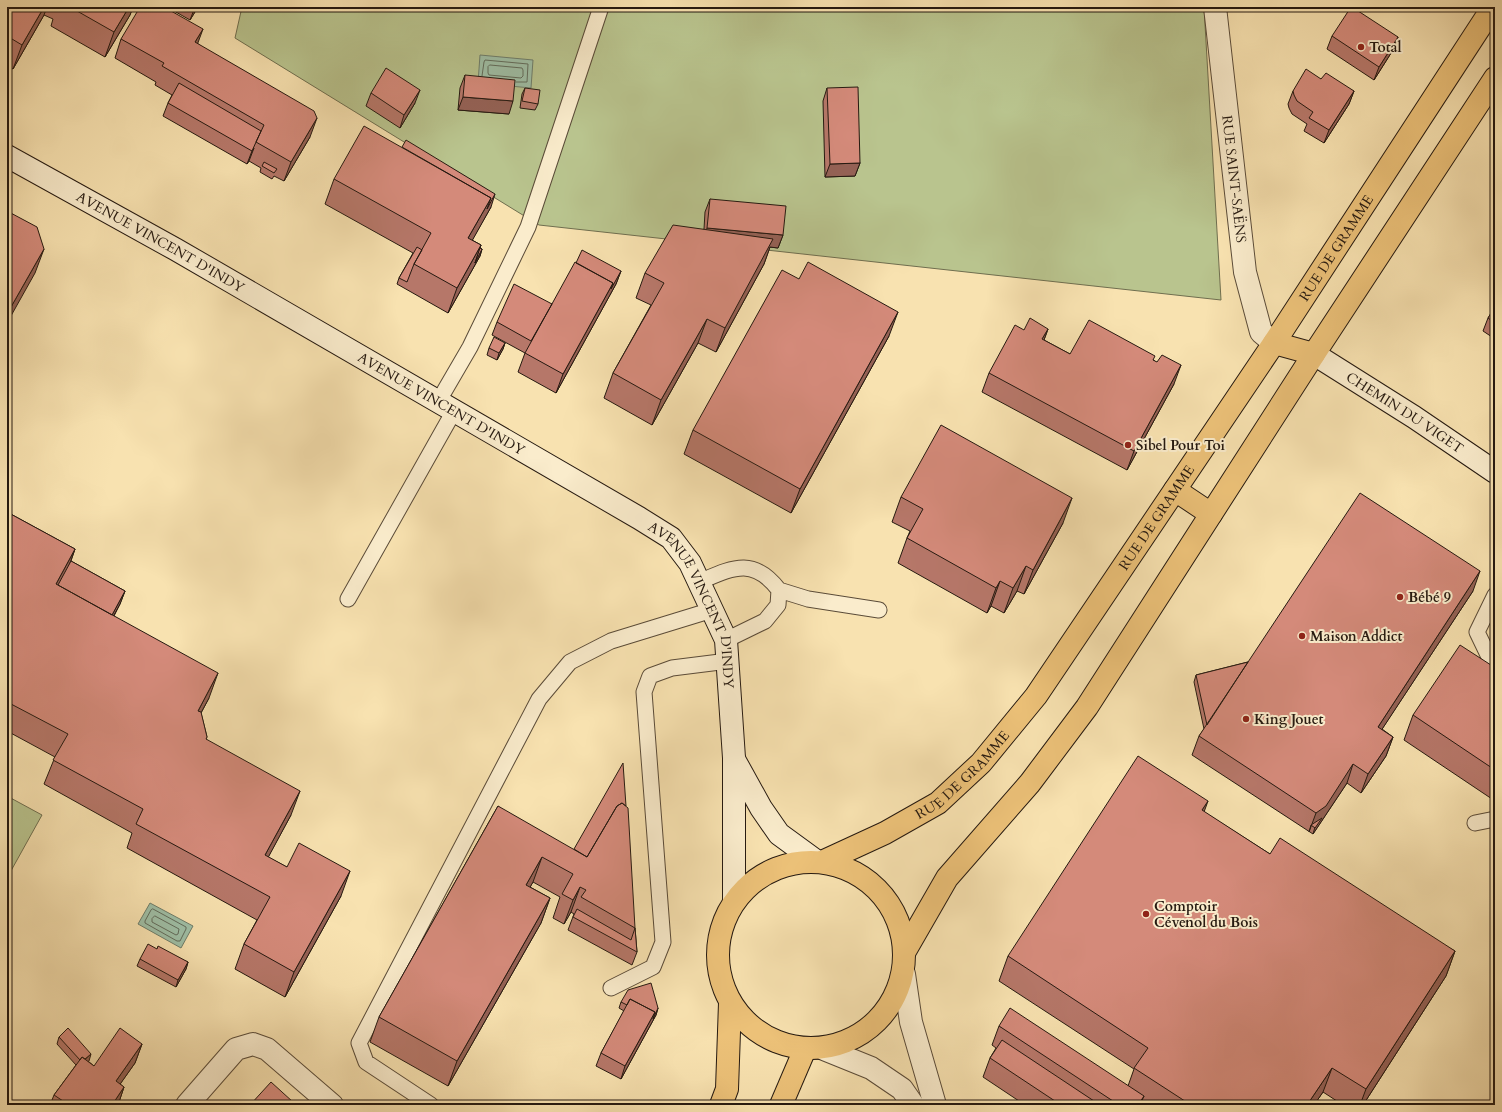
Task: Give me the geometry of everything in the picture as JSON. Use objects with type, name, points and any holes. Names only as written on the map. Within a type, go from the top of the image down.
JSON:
[{"type":"main road","name":"RUE DE GRAMME","points":[[819,861],[885,833],[938,803],[981,763],[1036,696],[1274,344],[1492,13]]},
{"type":"main road","points":[[905,951],[946,878],[1030,783],[1087,707],[1314,354],[1495,78]]},
{"type":"main road","points":[[1274,344],[1314,354]]},
{"type":"main road","points":[[1175,490],[1211,514]]},
{"type":"main road","points":[[819,861],[854,871],[880,891],[898,919],[905,951],[904,974],[896,996],[884,1015],[867,1031],[847,1042],[814,1049],[776,1042],[750,1026],[730,1003],[720,978],[717,951],[722,924],[734,900],[750,883],[770,870],[792,863],[819,861]]},
{"type":"main road","points":[[721,1105],[727,1089],[730,1003]]},
{"type":"main road","points":[[781,1105],[814,1049]]},
{"type":"street","name":"RUE SAINT-SAËNS","points":[[1215,7],[1245,272],[1261,332],[1274,344]]},
{"type":"street","name":"AVENUE VINCENT D'INDY","points":[[7,156],[175,250],[639,518],[671,538],[690,563],[726,640],[734,758],[734,900]]},
{"type":"street","name":"CHEMIN DU VIGET","points":[[1314,354],[1414,417],[1495,472]]},
{"type":"street","name":"AVENUE VINCENT D'INDY","points":[[734,758],[761,808],[779,834],[819,861]]},
{"type":"street","points":[[904,974],[911,1022],[935,1105]]},
{"type":"street","points":[[187,1105],[236,1049],[253,1044],[267,1049],[332,1105]]},
{"type":"street","points":[[814,1049],[871,1068],[896,1095],[902,1089],[913,1105]]},
{"type":"lane","points":[[348,599],[446,406],[470,347],[528,227],[601,7]]},
{"type":"lane","points":[[699,582],[731,568],[748,567],[770,579],[779,590],[808,599],[879,610]]},
{"type":"lane","points":[[726,640],[765,621],[778,605],[779,590]]},
{"type":"lane","points":[[1495,595],[1477,632],[1490,659],[1495,662]]},
{"type":"lane","points":[[431,1105],[366,1062],[359,1043],[539,699],[570,662],[611,641],[712,610]]},
{"type":"lane","points":[[611,988],[653,967],[663,942],[644,692],[650,676],[672,668],[728,661]]},
{"type":"lane","points":[[1475,823],[1495,819]]},
{"type":"shaded area","points":[[242,7],[1204,7],[1221,300],[539,225],[235,38]]},
{"type":"shaded area","points":[[7,796],[42,815],[7,878]]},
{"type":"water","points":[[480,55],[533,60],[531,88],[478,83]]},
{"type":"water","points":[[150,903],[193,926],[181,948],[138,924]]},
{"type":"building","points":[[7,7],[44,7],[22,45],[7,36]]},
{"type":"building","points":[[70,7],[129,7],[114,32]]},
{"type":"building","points":[[140,7],[164,7],[203,29],[195,42],[314,111],[317,118],[291,162],[256,142],[264,125],[162,66],[164,63],[121,39]]},
{"type":"building","points":[[1351,7],[1398,37],[1379,67],[1332,36]]},
{"type":"building","points":[[386,68],[420,90],[404,115],[371,93]]},
{"type":"building","points":[[1306,69],[1321,79],[1326,73],[1354,91],[1329,130],[1309,118],[1313,112],[1297,101],[1294,95],[1293,91]]},
{"type":"building","points":[[465,75],[515,80],[513,101],[463,97]]},
{"type":"building","points":[[179,83],[261,131],[252,151],[168,103]]},
{"type":"building","points":[[858,87],[860,163],[830,164],[827,88]]},
{"type":"building","points":[[525,88],[540,90],[538,104],[522,101]]},
{"type":"building","points":[[364,126],[491,198],[468,238],[481,245],[457,288],[414,264],[431,233],[334,179]]},
{"type":"building","points":[[406,140],[495,194],[487,209],[491,198],[402,147]]},
{"type":"building","points":[[264,162],[277,169],[274,173],[262,166]]},
{"type":"building","points":[[710,199],[786,206],[783,235],[707,228]]},
{"type":"building","points":[[7,211],[37,227],[44,249],[7,314]]},
{"type":"building","points":[[673,225],[773,239],[725,328],[707,319],[661,400],[613,373],[664,283],[645,273]]},
{"type":"building","points":[[417,247],[422,250],[414,264],[407,282],[399,278]]},
{"type":"building","points":[[480,248],[482,249],[475,263]]},
{"type":"building","points":[[582,250],[621,271],[611,289],[613,283],[576,263]]},
{"type":"building","points":[[575,262],[613,283],[563,374],[525,353]]},
{"type":"building","points":[[808,262],[898,312],[800,489],[693,430],[782,270],[799,279]]},
{"type":"building","points":[[514,284],[552,304],[531,341],[497,322]]},
{"type":"building","points":[[1495,307],[1495,323],[1488,318]]},
{"type":"building","points":[[1030,318],[1048,329],[1042,339],[1070,354],[1089,320],[1155,356],[1153,360],[1157,362],[1162,355],[1181,365],[1134,451],[989,373],[1015,325],[1024,330]]},
{"type":"building","points":[[494,337],[505,343],[499,353],[489,348]]},
{"type":"building","points":[[941,425],[1072,498],[1033,570],[1026,566],[1013,588],[1000,581],[996,588],[907,538],[923,509],[901,497]]},
{"type":"building","points":[[1360,493],[1480,571],[1378,727],[1393,737],[1368,774],[1353,764],[1326,806],[1316,813],[1199,736]]},
{"type":"building","points":[[7,512],[75,549],[56,584],[218,673],[198,711],[201,712],[207,737],[206,739],[300,791],[265,855],[287,867],[299,843],[350,871],[294,972],[244,944],[270,897],[136,824],[143,809],[53,760],[68,734],[11,704],[7,712]]},
{"type":"building","points":[[71,561],[125,591],[112,615],[58,585]]},
{"type":"building","points":[[1460,645],[1494,667],[1495,665],[1495,770],[1413,715]]},
{"type":"building","points":[[1248,662],[1207,725],[1196,675]]},
{"type":"building","points":[[1138,756],[1208,801],[1202,810],[1270,854],[1280,838],[1455,951],[1366,1089],[1332,1068],[1307,1105],[1191,1105],[1134,1068],[1148,1048],[1008,956]]},
{"type":"building","points":[[623,763],[626,806],[622,803],[617,806],[587,857],[574,849]]},
{"type":"building","points":[[622,803],[628,808],[635,928],[581,897],[586,890],[580,887],[573,900],[562,894],[573,874],[542,857],[526,885],[550,898],[457,1061],[379,1017],[498,806],[587,857],[617,806]]},
{"type":"building","points":[[1322,818],[1315,828],[1311,825]]},
{"type":"building","points":[[577,909],[631,940],[635,928],[637,952],[573,917]]},
{"type":"building","points":[[148,944],[157,949],[158,946],[188,962],[178,980],[140,959]]},
{"type":"building","points":[[651,983],[658,1008],[653,1019],[655,1012],[630,999],[627,1005],[621,1002],[628,990]]},
{"type":"building","points":[[630,999],[655,1012],[625,1066],[601,1053]]},
{"type":"building","points":[[1010,1008],[1144,1096],[1138,1105],[1119,1105],[999,1026]]},
{"type":"building","points":[[68,1028],[91,1054],[85,1059],[82,1057],[80,1060],[59,1037]]},
{"type":"building","points":[[120,1028],[142,1044],[116,1081],[124,1087],[112,1105],[69,1105],[54,1095],[82,1057],[94,1066]]},
{"type":"building","points":[[1002,1040],[1100,1105],[1061,1105],[990,1058]]},
{"type":"building","points":[[271,1082],[293,1102],[291,1105],[250,1105]]},
{"type":"place","name":"Total","points":[[1361,47]]},
{"type":"place","name":"Sibel Pour Toi","points":[[1128,445]]},
{"type":"place","name":"Bébé 9","points":[[1400,597]]},
{"type":"place","name":"Maison Addict","points":[[1302,636]]},
{"type":"place","name":"King Jouet","points":[[1246,719]]},
{"type":"place","name":"Comptoir Cévenol du Bois","points":[[1146,914]]}]
